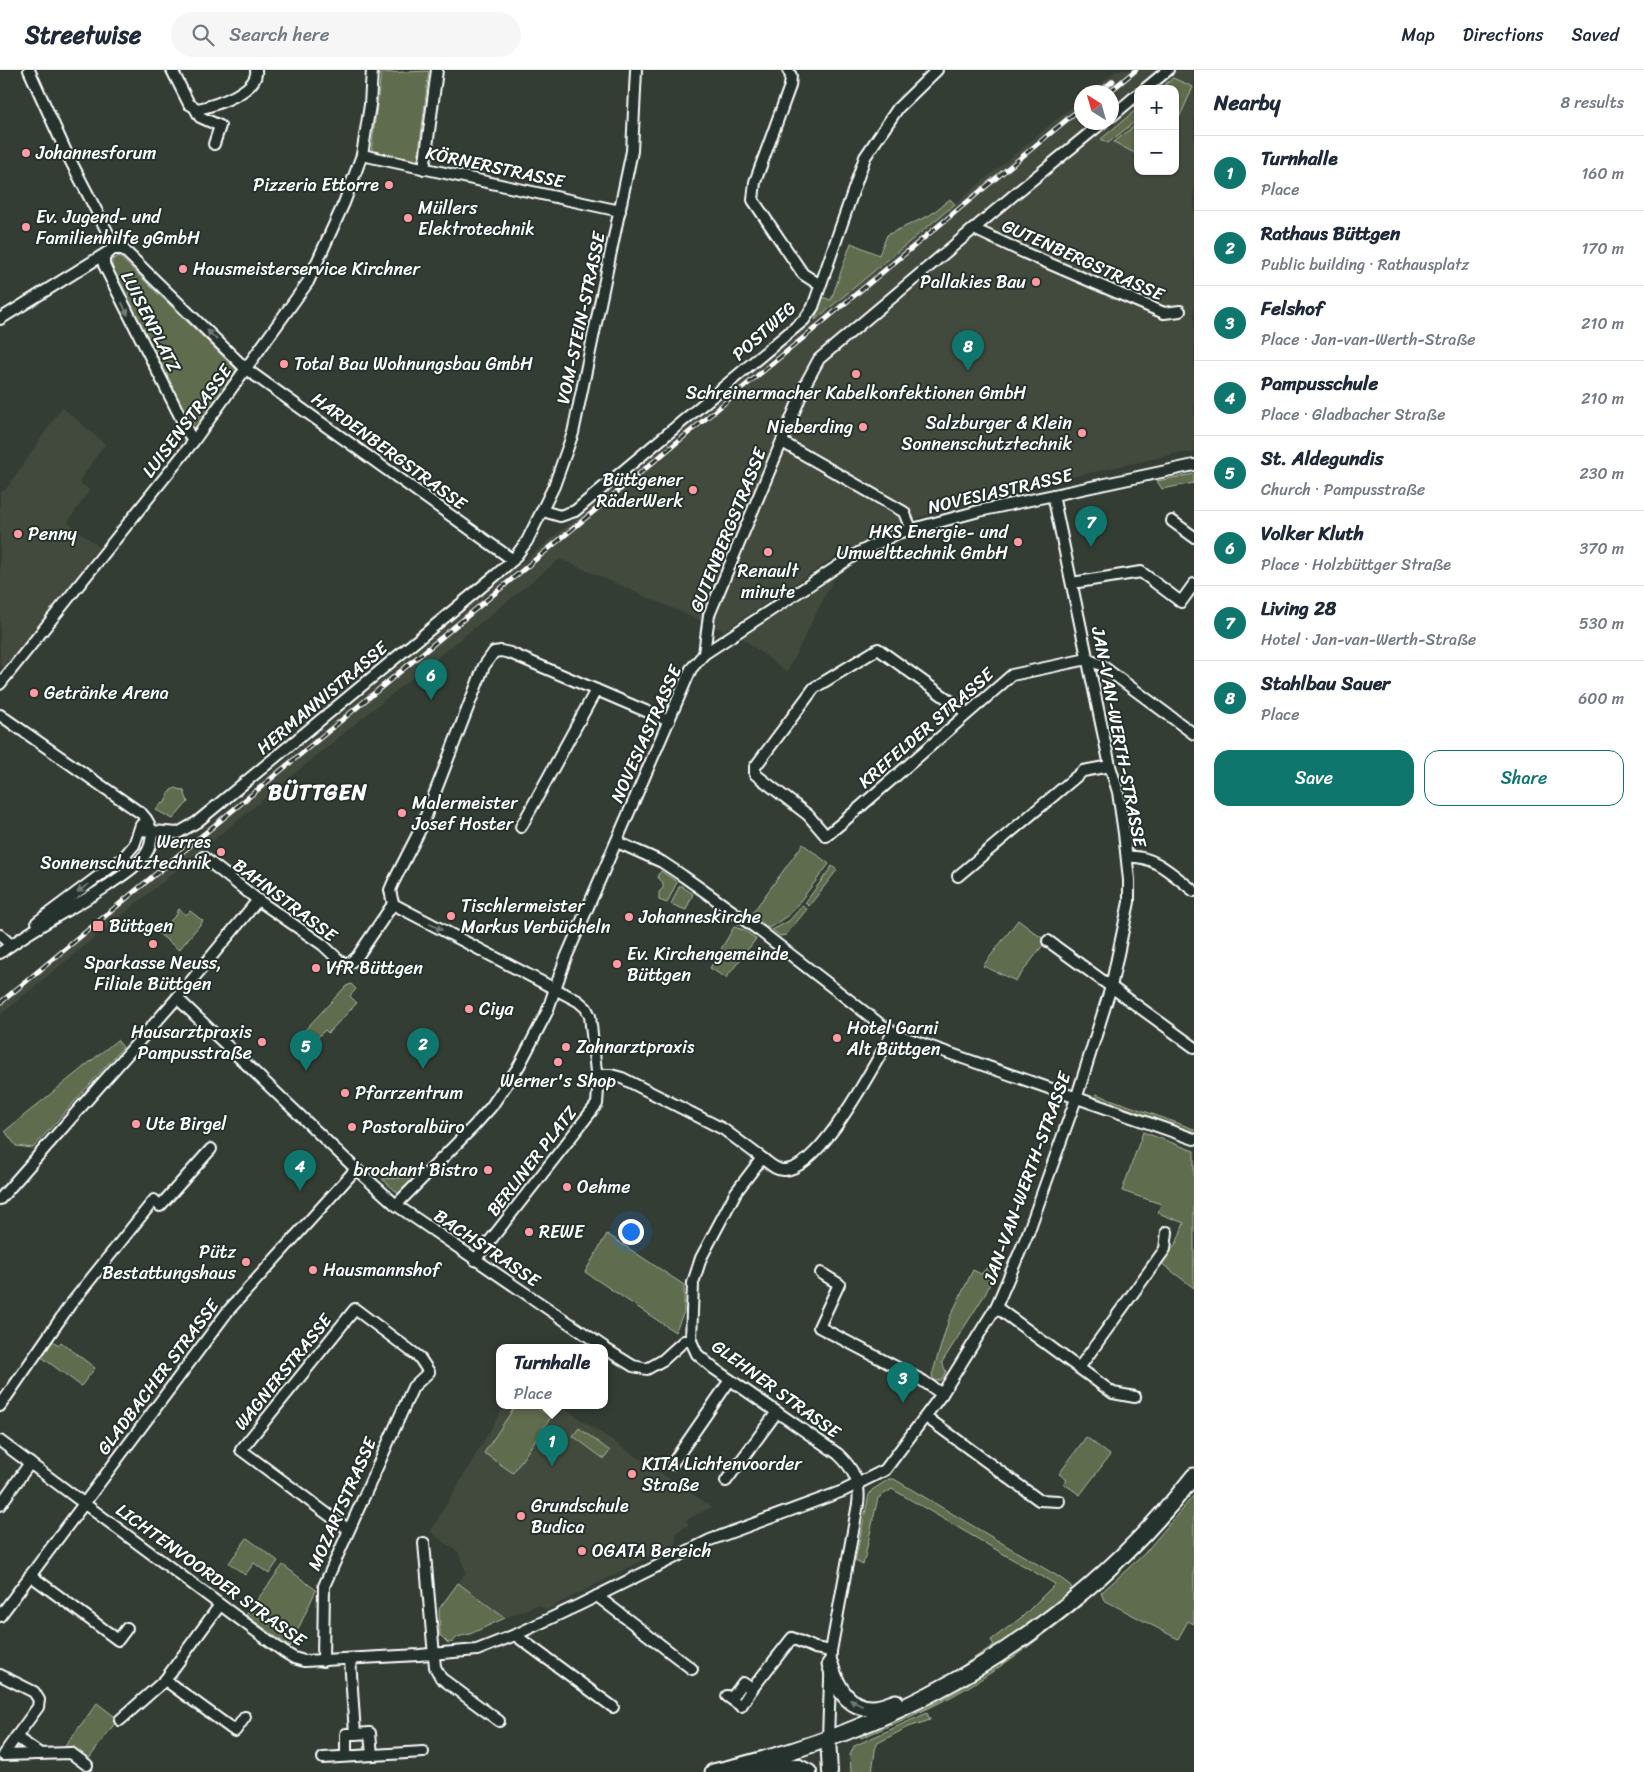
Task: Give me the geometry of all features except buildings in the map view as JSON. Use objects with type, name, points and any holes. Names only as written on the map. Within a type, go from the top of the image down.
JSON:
[{"type":"main road","points":[[713,1772],[734,1768],[828,1738],[920,1700],[987,1664],[1061,1610],[1127,1553],[1170,1506],[1194,1476]]},
{"type":"main road","points":[[831,1657],[836,1683],[843,1694],[859,1705],[875,1708],[902,1701],[920,1700]]},
{"type":"main road","points":[[828,1738],[830,1772]]},
{"type":"main road","points":[[734,1768],[782,1765],[797,1766],[809,1772]]},
{"type":"street","points":[[0,319],[113,248],[111,239],[67,154],[29,70]]},
{"type":"street","points":[[172,70],[188,102],[195,108],[200,117],[220,126],[214,144]]},
{"type":"street","points":[[195,108],[208,106],[247,89],[255,81],[256,70]]},
{"type":"street","name":"LUISENSTRASSE","points":[[0,683],[192,442],[312,275],[344,203],[362,155],[370,104],[372,70]]},
{"type":"street","points":[[424,169],[437,70]]},
{"type":"street","name":"VOM-STEIN-STRASSE","points":[[513,560],[527,541],[543,511],[562,465],[574,427],[634,136],[636,70]]},
{"type":"street","points":[[788,70],[792,76],[790,86],[755,182],[753,200],[803,274],[820,285]]},
{"type":"street","points":[[1150,85],[1168,70]]},
{"type":"street","name":"POSTWEG","points":[[543,511],[560,516],[575,511],[800,324],[810,312],[865,157],[898,108],[933,71]]},
{"type":"street","points":[[1119,110],[1134,97]]},
{"type":"street","name":"GUTENBERGSTRASSE","points":[[704,654],[709,615],[807,382],[819,359],[1093,130]]},
{"type":"street","name":"KÖRNERSTRASSE","points":[[362,155],[620,211]]},
{"type":"street","name":"GUTENBERGSTRASSE","points":[[974,229],[1164,314],[1180,311]]},
{"type":"street","name":"LUISENPLATZ","points":[[192,442],[104,265],[104,257],[113,248],[120,248],[127,253],[246,369]]},
{"type":"street","name":"HARDENBERGSTRASSE","points":[[246,369],[513,560]]},
{"type":"street","points":[[782,442],[904,512],[911,529]]},
{"type":"street","name":"NOVESIASTRASSE","points":[[396,1205],[491,1108],[519,1066],[547,1012],[554,989],[692,669],[704,654],[858,553],[911,529],[1194,464]]},
{"type":"street","name":"JAN-VAN-WERTH-STRASSE","points":[[859,1484],[885,1470],[942,1394],[996,1307],[1028,1233],[1077,1096],[1110,987],[1128,909],[1130,888],[1118,792],[1110,766],[1053,495]]},
{"type":"street","points":[[1172,521],[1194,537]]},
{"type":"street","name":"HERMANNISTRASSE","points":[[140,830],[178,833],[197,822],[513,560]]},
{"type":"street","points":[[1072,583],[1141,572],[1180,602],[1194,584]]},
{"type":"street","name":"KREFELDER STRASSE","points":[[967,714],[878,648],[814,688],[755,767],[755,774],[808,815],[826,836],[967,714],[1013,674],[1087,659]]},
{"type":"street","points":[[669,721],[510,653],[494,652],[484,666],[422,826],[390,890],[393,904],[580,1002],[589,1012],[596,1076],[611,1075],[622,1078],[730,1133],[779,1169],[787,1170],[796,1166],[822,1144],[842,1118],[893,1033]]},
{"type":"street","points":[[1087,659],[1101,665],[1194,734]]},
{"type":"street","points":[[521,827],[596,690]]},
{"type":"street","points":[[0,715],[142,814],[150,823],[152,832],[150,844],[145,855],[129,870],[72,908],[26,934]]},
{"type":"street","points":[[958,876],[1083,771],[1110,766]]},
{"type":"street","points":[[0,953],[26,934],[55,907],[123,858],[131,849],[140,830],[142,814]]},
{"type":"street","points":[[617,842],[668,866],[752,925],[893,1033],[914,1042],[1077,1096],[1194,1139]]},
{"type":"street","points":[[1127,857],[1138,856],[1150,859],[1194,891]]},
{"type":"street","name":"BAHNSTRASSE","points":[[203,857],[258,900],[323,945],[339,962],[350,963],[357,957],[393,904]]},
{"type":"street","points":[[0,1199],[177,998],[258,900]]},
{"type":"street","points":[[1,933],[11,945]]},
{"type":"street","points":[[1048,940],[1194,1047]]},
{"type":"street","name":"BACHSTRASSE","points":[[177,998],[396,1205],[600,1344]]},
{"type":"street","name":"BERLINER PLATZ","points":[[475,1260],[594,1108],[598,1099],[596,1076]]},
{"type":"street","points":[[0,1406],[70,1305],[154,1200],[160,1206],[211,1149]]},
{"type":"street","name":"GLEHNER STRASSE","points":[[762,1158],[736,1192],[702,1258],[692,1288],[691,1341],[702,1359],[838,1454],[850,1467],[859,1484]]},
{"type":"street","name":"GLADBACHER STRASSE","points":[[0,1616],[228,1311],[356,1169]]},
{"type":"street","points":[[1079,1368],[1165,1249],[1167,1232]]},
{"type":"street","points":[[821,1273],[839,1284],[819,1327],[923,1380],[942,1394]]},
{"type":"street","points":[[996,1307],[1113,1392],[1135,1397]]},
{"type":"street","name":"WAGNERSTRASSE","points":[[349,1530],[241,1450],[355,1309],[419,1357],[429,1372]]},
{"type":"street","name":"BACHSTRASSE","points":[[608,1350],[633,1366],[647,1369],[663,1360],[684,1341],[691,1341]]},
{"type":"street","name":"MOZARTSTRASSE","points":[[324,1660],[324,1586],[412,1386],[429,1372]]},
{"type":"street","points":[[672,1464],[730,1380]]},
{"type":"street","points":[[726,1481],[777,1412]]},
{"type":"street","points":[[926,1417],[1039,1500],[1059,1501]]},
{"type":"street","name":"LICHTENVOORDER STRASSE","points":[[0,1441],[294,1658],[324,1660],[477,1650],[515,1635],[724,1533],[859,1484]]},
{"type":"street","points":[[0,1505],[30,1463]]},
{"type":"street","points":[[828,1738],[831,1657],[858,1504],[859,1484]]},
{"type":"street","points":[[424,1543],[434,1667],[441,1678],[498,1721]]},
{"type":"street","points":[[30,1575],[118,1640],[127,1628]]},
{"type":"street","points":[[597,1596],[692,1668]]},
{"type":"street","points":[[120,1720],[165,1680],[220,1604]]},
{"type":"street","points":[[515,1635],[613,1707]]},
{"type":"street","points":[[729,1697],[741,1706],[792,1638],[831,1657]]},
{"type":"street","points":[[350,1659],[355,1734]]},
{"type":"street","points":[[0,1675],[34,1692],[39,1698],[38,1707],[1,1755]]},
{"type":"street","points":[[165,1680],[235,1731],[245,1717]]},
{"type":"street","points":[[346,1756],[346,1734],[370,1733],[372,1755]]},
{"type":"street","points":[[16,1737],[39,1753]]},
{"type":"street","points":[[323,1758],[424,1752]]},
{"type":"street","points":[[1,1755],[71,1753],[87,1765]]},
{"type":"shaded area","points":[[1117,70],[1194,70],[1194,453],[1179,453],[1050,482],[906,521],[838,555],[724,631],[560,559],[0,1015],[0,1000],[542,546],[1074,105],[1074,130],[1119,130],[1119,85],[1099,85]]},
{"type":"shaded area","points":[[62,407],[105,444],[79,482],[90,490],[68,522],[99,547],[8,666],[0,666],[0,493],[6,489]]},
{"type":"shaded area","points":[[835,576],[787,672],[740,637]]},
{"type":"shaded area","name":"Grundschule Budica","points":[[503,1409],[565,1409],[712,1507],[686,1520],[689,1525],[677,1532],[675,1546],[659,1554],[656,1553],[547,1610],[537,1605],[505,1618],[458,1583],[466,1572],[458,1552],[430,1532]]},
{"type":"green space","points":[[429,71],[418,159],[415,162],[371,153],[381,73]]},
{"type":"green space","points":[[1173,78],[1193,87],[1180,116],[1179,85],[1165,85]]},
{"type":"green space","points":[[1134,111],[1134,122],[1108,143],[1101,139],[1112,130],[1119,130],[1119,124]]},
{"type":"green space","points":[[1134,126],[1134,153],[1114,142]]},
{"type":"green space","points":[[950,199],[955,204],[815,320],[822,297],[831,300],[851,243],[879,255],[887,235],[930,215]]},
{"type":"green space","points":[[119,256],[236,369],[236,375],[196,428],[191,428],[112,267],[112,260]]},
{"type":"green space","points":[[1194,474],[1194,483],[1162,489],[1157,481]]},
{"type":"green space","points":[[176,788],[184,791],[188,802],[173,819],[156,810],[162,803],[164,804],[171,790]]},
{"type":"green space","points":[[803,844],[829,864],[790,914],[769,928],[754,917],[753,912]]},
{"type":"green space","points":[[832,866],[837,870],[809,906],[805,903]]},
{"type":"green space","points":[[661,871],[677,882],[667,903],[659,900],[659,892],[663,888],[663,883],[657,876]]},
{"type":"green space","points":[[680,885],[693,894],[686,910],[671,904]]},
{"type":"green space","points":[[802,906],[807,909],[786,935],[780,936],[772,930],[789,921]]},
{"type":"green space","points":[[179,909],[186,915],[190,911],[203,921],[179,950],[158,933],[178,913],[176,912]]},
{"type":"green space","points":[[1018,920],[1046,941],[1016,981],[983,966]]},
{"type":"green space","points":[[734,927],[744,930],[756,939],[726,978],[710,968]]},
{"type":"green space","points":[[351,984],[356,989],[350,996],[357,1003],[328,1033],[325,1030],[317,1038],[320,1042],[302,1059],[290,1046],[346,986]]},
{"type":"green space","points":[[117,1040],[123,1047],[33,1148],[16,1146],[5,1131]]},
{"type":"green space","points":[[1096,1094],[1194,1129],[1194,1132],[1094,1097]]},
{"type":"green space","points":[[1143,1132],[1194,1151],[1194,1288],[1161,1263],[1177,1242],[1184,1223],[1158,1213],[1161,1204],[1122,1191]]},
{"type":"green space","points":[[422,1169],[424,1170],[399,1194],[382,1179],[400,1178]]},
{"type":"green space","points":[[607,1234],[684,1285],[684,1312],[675,1332],[585,1272]]},
{"type":"green space","points":[[1002,1254],[986,1293],[942,1362],[946,1372],[941,1380],[934,1381],[932,1375],[949,1319],[973,1270],[981,1274]]},
{"type":"green space","points":[[51,1340],[59,1345],[61,1342],[95,1368],[81,1386],[40,1356]]},
{"type":"green space","points":[[513,1409],[539,1409],[551,1417],[513,1473],[484,1453]]},
{"type":"green space","points":[[579,1428],[610,1451],[604,1459],[573,1436]]},
{"type":"green space","points":[[1086,1437],[1110,1455],[1080,1495],[1064,1484],[1067,1480],[1059,1474]]},
{"type":"green space","points":[[889,1479],[894,1479],[1059,1577],[1070,1585],[1074,1592],[999,1645],[920,1692],[919,1690],[954,1671],[994,1645],[991,1640],[1022,1617],[1055,1584],[892,1489],[878,1498],[863,1565],[855,1561],[869,1495],[872,1490]]},
{"type":"green space","points":[[1194,1485],[1194,1490],[1160,1530],[1098,1591],[1098,1588],[1151,1536]]},
{"type":"green space","points":[[1194,1495],[1194,1624],[1188,1621],[1178,1639],[1104,1600],[1101,1593],[1144,1554]]},
{"type":"green space","points":[[247,1538],[278,1561],[269,1574],[254,1563],[245,1575],[229,1563]]},
{"type":"green space","points":[[283,1565],[316,1590],[290,1647],[246,1615]]},
{"type":"green space","points":[[458,1583],[505,1618],[470,1634],[457,1637],[453,1642],[448,1643],[440,1635],[439,1609]]},
{"type":"green space","points":[[1085,1599],[1087,1601],[1047,1632],[978,1681],[936,1705],[861,1738],[860,1736],[928,1707],[957,1691],[1006,1660]]},
{"type":"green space","points":[[97,1703],[118,1719],[88,1760],[63,1749]]},
{"type":"green space","points":[[927,1713],[930,1720],[906,1728],[876,1744],[872,1772],[851,1772],[850,1755],[854,1746]]},
{"type":"railway","points":[[1118,85],[1136,70]]},
{"type":"railway","points":[[1108,85],[1113,81]]},
{"type":"railway","points":[[0,1003],[1074,114]]},
{"type":"place","name":"Johannesforum","points":[[26,153]]},
{"type":"place","name":"Pizzeria Ettorre","points":[[389,185]]},
{"type":"place","name":"Müllers Elektrotechnik","points":[[408,218]]},
{"type":"place","name":"Ev. Jugend- und Familienhilfe gGmbH","points":[[26,227]]},
{"type":"place","name":"Hausmeisterservice Kirchner","points":[[183,269]]},
{"type":"place","name":"Pallakies Bau","points":[[1036,282]]},
{"type":"place","name":"Total Bau Wohnungsbau GmbH","points":[[284,364]]},
{"type":"place","name":"Stahlbau Sauer","points":[[968,371]]},
{"type":"place","name":"Schreinermacher Kabelkonfektionen GmbH","points":[[856,374]]},
{"type":"place","name":"Nieberding","points":[[863,427]]},
{"type":"place","name":"Salzburger & Klein Sonnenschutztechnik","points":[[1082,433]]},
{"type":"place","name":"Büttgener RäderWerk","points":[[693,490]]},
{"type":"place","name":"Penny","points":[[18,534]]},
{"type":"place","name":"HKS Energie- und Umwelttechnik GmbH","points":[[1018,542]]},
{"type":"place","name":"Living 28","points":[[1091,547]]},
{"type":"place","name":"Renault minute","points":[[768,552]]},
{"type":"place","name":"Getränke Arena","points":[[34,693]]},
{"type":"place","name":"Volker Kluth","points":[[431,700]]},
{"type":"place","name":"Malermeister Josef Hoster","points":[[402,813]]},
{"type":"place","name":"Werres Sonnenschutztechnik","points":[[221,852]]},
{"type":"place","name":"Tischlermeister Markus Verbücheln","points":[[451,916]]},
{"type":"place","name":"Johanneskirche","points":[[629,917]]},
{"type":"place","name":"Büttgen","points":[[98,926]]},
{"type":"place","name":"Sparkasse Neuss, Filiale Büttgen","points":[[153,944]]},
{"type":"place","name":"Ev. Kirchengemeinde Büttgen","points":[[617,964]]},
{"type":"place","name":"VfR Büttgen","points":[[316,968]]},
{"type":"place","name":"Ciya","points":[[469,1009]]},
{"type":"place","name":"Hotel Garni Alt Büttgen","points":[[837,1038]]},
{"type":"place","name":"Hausarztpraxis Pampusstraße","points":[[262,1042]]},
{"type":"place","name":"Zahnarztpraxis","points":[[566,1047]]},
{"type":"place","name":"Werner's Shop","points":[[558,1062]]},
{"type":"place","name":"Rathaus Büttgen","points":[[423,1069]]},
{"type":"place","name":"St. Aldegundis","points":[[306,1071]]},
{"type":"place","name":"Pfarrzentrum","points":[[345,1093]]},
{"type":"place","name":"Ute Birgel","points":[[136,1124]]},
{"type":"place","name":"Pastoralbüro","points":[[352,1127]]},
{"type":"place","name":"brochant Bistro","points":[[488,1170]]},
{"type":"place","name":"Oehme","points":[[567,1187]]},
{"type":"place","name":"Pampusschule","points":[[300,1191]]},
{"type":"place","name":"REWE","points":[[529,1232]]},
{"type":"place","name":"Pütz Bestattungshaus","points":[[246,1262]]},
{"type":"place","name":"Hausmannshof","points":[[313,1270]]},
{"type":"place","name":"Felshof","points":[[903,1403]]},
{"type":"place","name":"Turnhalle","points":[[552,1466]]},
{"type":"place","name":"KITA Lichtenvoorder Straße","points":[[632,1474]]},
{"type":"place","name":"Grundschule Budica","points":[[521,1516]]},
{"type":"place","name":"OGATA Bereich","points":[[582,1551]]},
{"type":"district","name":"BÜTTGEN","points":[[318,792]]}]
